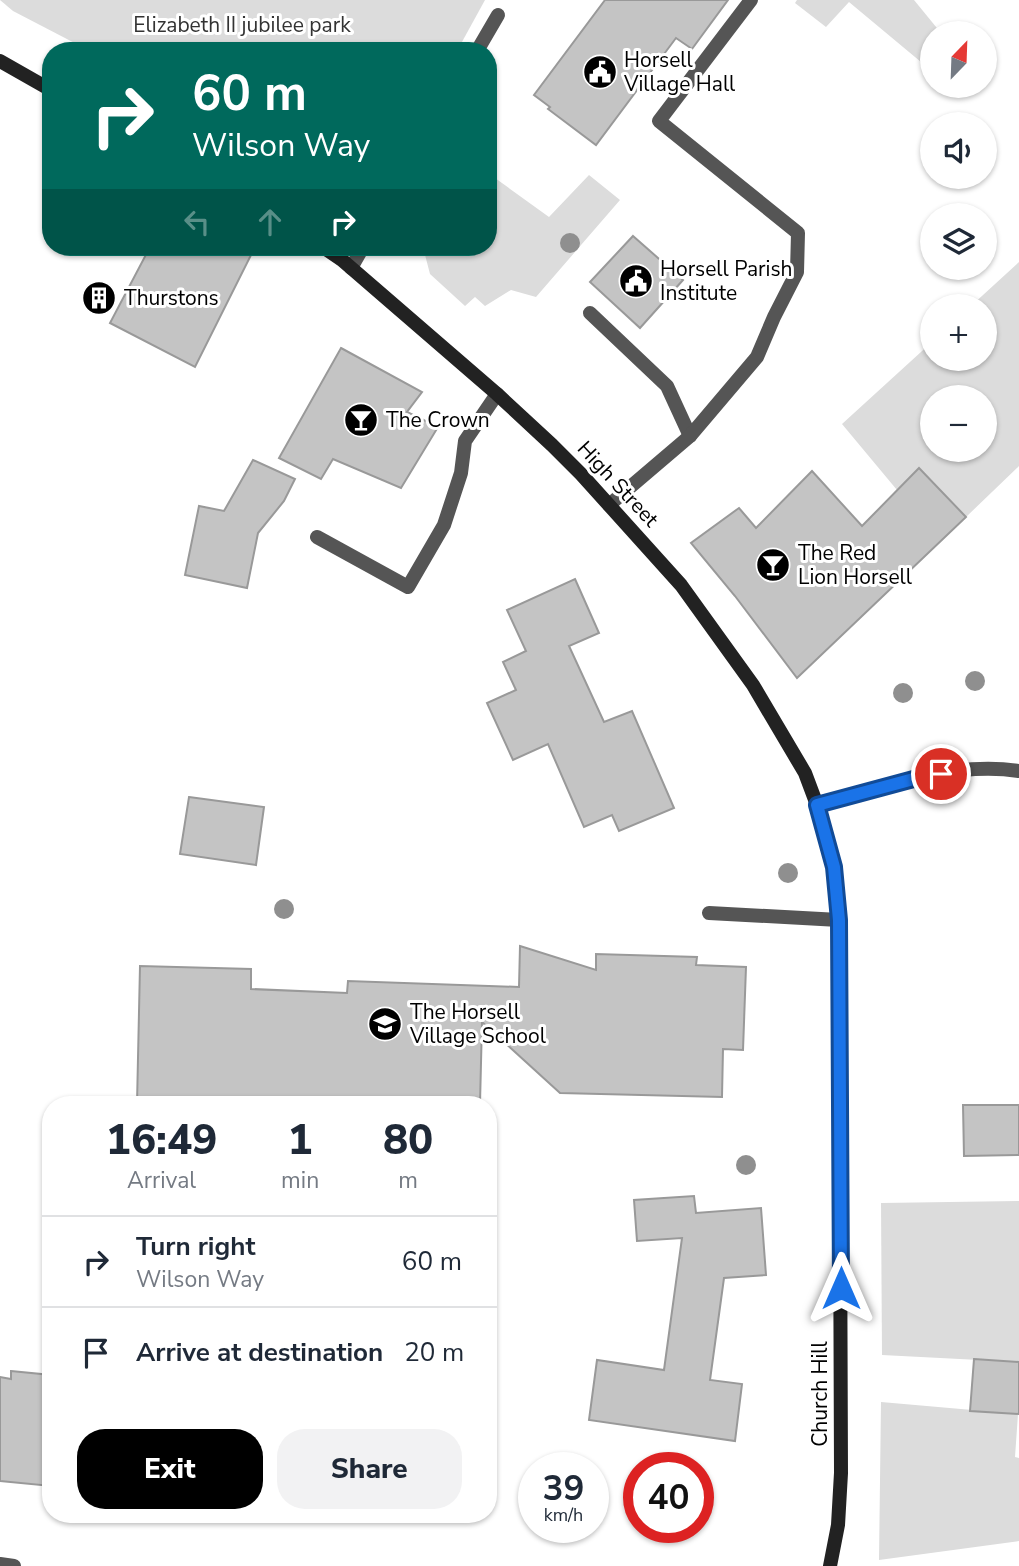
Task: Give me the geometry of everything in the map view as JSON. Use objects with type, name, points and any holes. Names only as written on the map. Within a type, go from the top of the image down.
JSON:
[{"type":"street","points":[[609,505],[690,436],[757,357],[797,272],[797,233],[659,121],[751,0]]},
{"type":"street","points":[[482,42],[498,15]]},
{"type":"street","points":[[0,61],[42,85]]},
{"type":"street","name":"High Street","points":[[335,256],[497,394],[581,474],[681,586],[754,685],[805,774],[817,805]]},
{"type":"street","points":[[351,268],[358,256]]},
{"type":"street","points":[[590,313],[667,386],[690,436]]},
{"type":"street","points":[[317,537],[408,587],[444,525],[461,473],[465,441],[497,394]]},
{"type":"street","points":[[817,805],[921,777],[1000,768],[1019,771]]},
{"type":"street","name":"Church Hill","points":[[817,805],[834,867],[839,920],[841,1474],[838,1525],[830,1566]]},
{"type":"street","points":[[709,913],[839,920]]},
{"type":"street","points":[[0,1564],[14,1566]]},
{"type":"green space","name":"Elizabeth II jubilee park","points":[[0,0],[485,0],[462,42],[73,42],[13,11]]},
{"type":"green space","points":[[797,0],[914,0],[931,21],[920,21],[920,61],[849,2],[826,27],[795,3]]},
{"type":"green space","points":[[589,175],[620,200],[536,297],[511,290],[485,306],[475,297],[465,306],[430,274],[425,256],[497,256],[497,179],[549,217]]},
{"type":"green space","points":[[1019,262],[1019,466],[966,517],[919,469],[897,490],[842,424],[920,353],[920,371],[997,371],[997,294],[984,294]]},
{"type":"green space","points":[[1019,1201],[1019,1362],[882,1355],[881,1203]]},
{"type":"green space","points":[[881,1402],[1018,1414],[1015,1457],[1019,1458],[1019,1541],[879,1560]]},
{"type":"building","name":"Horsell Village Hall","points":[[605,0],[728,0],[692,49],[676,38],[596,145],[548,109],[550,107],[534,95]]},
{"type":"building","name":"Horsell Parish Institute","points":[[633,236],[683,280],[640,328],[590,282]]},
{"type":"building","points":[[145,256],[250,256],[195,367],[110,323]]},
{"type":"building","name":"The Crown","points":[[341,348],[422,392],[407,412],[438,427],[401,488],[333,459],[321,479],[279,458]]},
{"type":"building","points":[[253,460],[295,479],[284,501],[258,533],[247,588],[185,575],[199,506],[224,511]]},
{"type":"building","name":"The Red Lion Horsell","points":[[919,468],[966,517],[797,678],[691,543],[739,508],[756,528],[812,471],[862,526]]},
{"type":"building","points":[[575,579],[599,633],[569,646],[604,722],[632,711],[674,808],[619,831],[612,815],[584,827],[548,744],[513,760],[487,703],[516,690],[503,662],[526,651],[507,610]]},
{"type":"building","points":[[189,797],[264,807],[256,865],[180,854]]},
{"type":"building","points":[[520,946],[596,970],[596,954],[697,957],[696,965],[746,967],[743,1050],[723,1049],[722,1097],[560,1093],[482,1022],[480,1096],[137,1096],[140,966],[251,969],[251,989],[347,993],[348,981],[519,987]]},
{"type":"building","points":[[963,1105],[1019,1105],[1019,1155],[964,1156]]},
{"type":"building","points":[[694,1196],[696,1213],[761,1208],[766,1275],[724,1278],[710,1380],[742,1384],[735,1441],[589,1420],[597,1360],[664,1370],[682,1238],[637,1241],[634,1200]]},
{"type":"building","points":[[974,1359],[1019,1362],[1019,1414],[970,1411]]},
{"type":"building","points":[[11,1371],[42,1374],[42,1485],[0,1481],[0,1377],[11,1379]]},
{"type":"place","name":"Horsell Village Hall","points":[[600,72]]},
{"type":"place","name":"Horsell Parish Institute","points":[[636,281]]},
{"type":"place","name":"Thurstons","points":[[99,298]]},
{"type":"place","name":"The Crown","points":[[361,420]]},
{"type":"place","name":"The Red Lion Horsell","points":[[773,565]]},
{"type":"place","name":"The Horsell Village School","points":[[385,1024]]},
{"type":"route","points":[[841,1288],[839,920],[834,867],[817,805],[941,774]]}]
